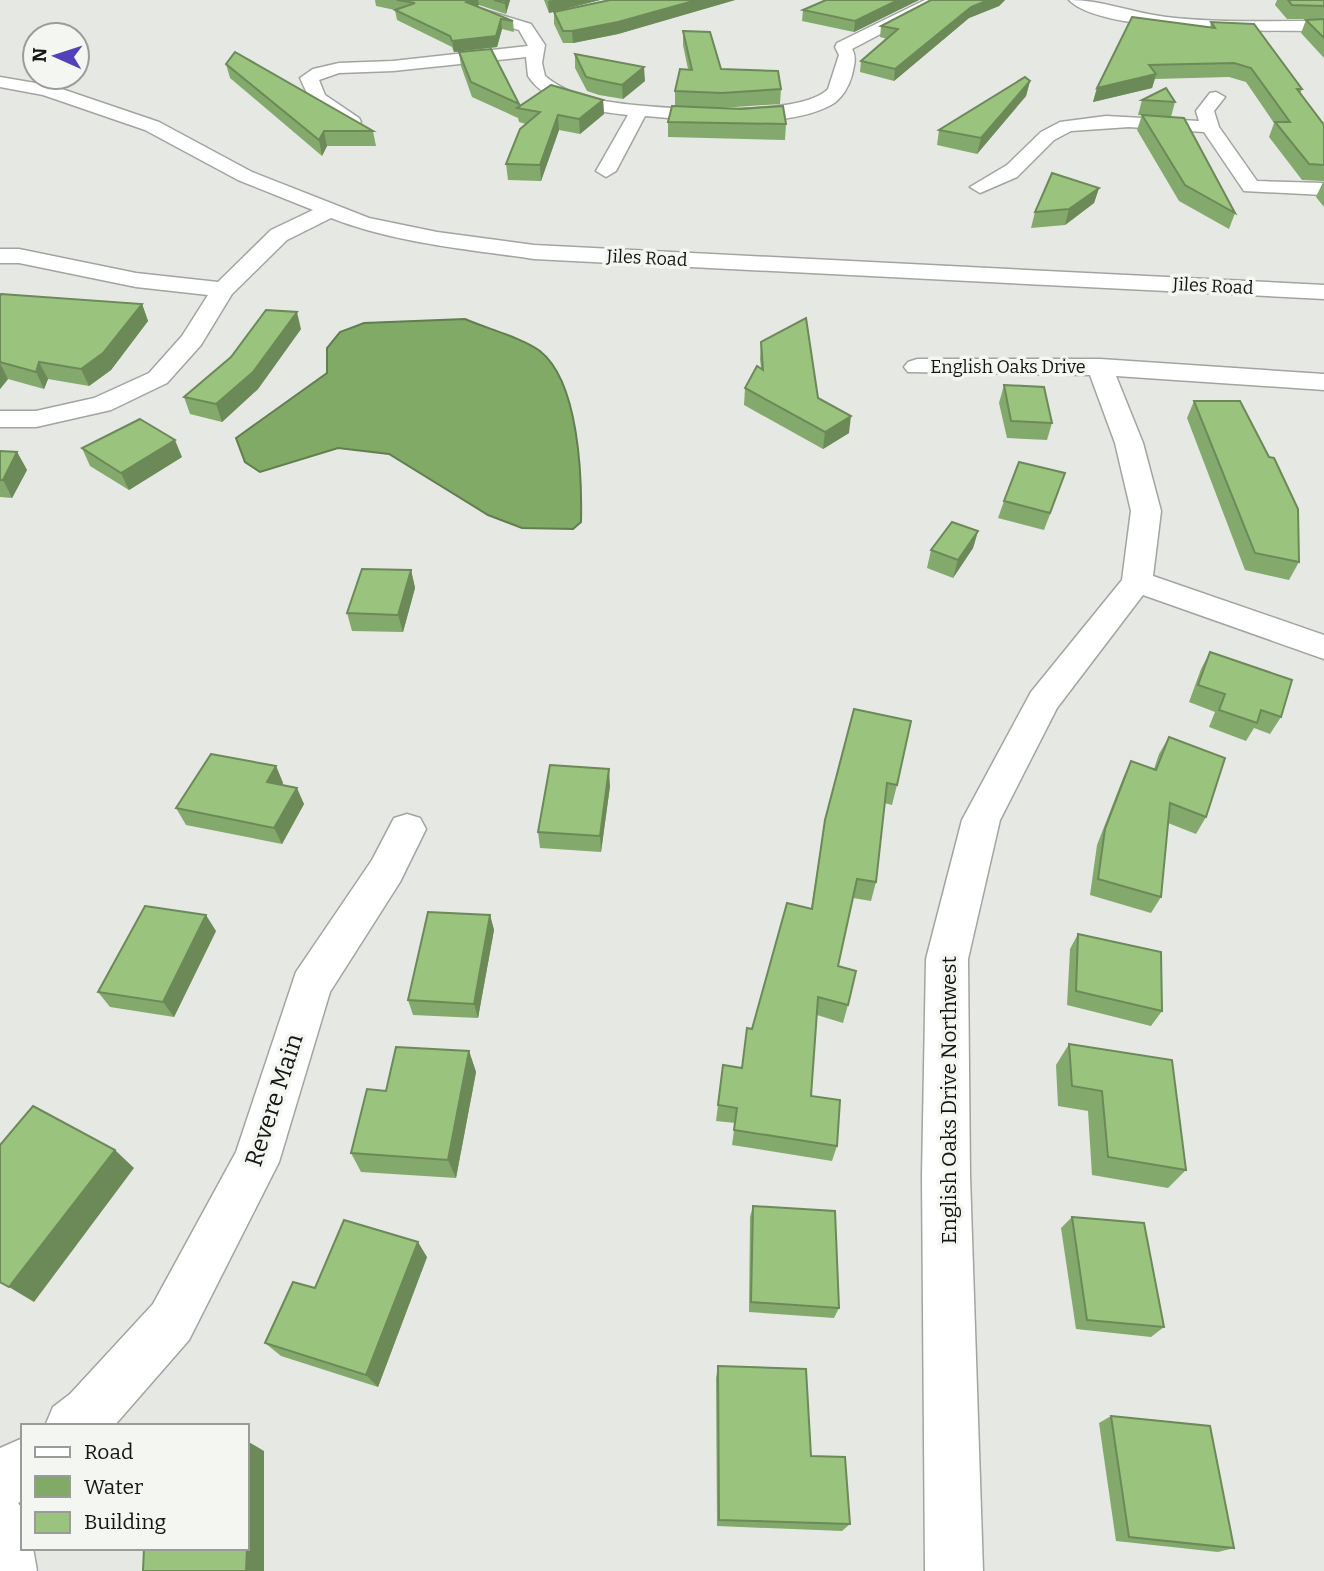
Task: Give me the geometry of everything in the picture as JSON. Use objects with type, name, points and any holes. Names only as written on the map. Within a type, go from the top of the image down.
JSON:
[{"type":"street","points":[[525,27],[537,45],[534,51],[538,79],[549,88],[606,107],[760,113],[824,102],[839,89],[847,55],[843,47],[937,0]]},
{"type":"street","points":[[1077,0],[1131,18],[1168,23],[1324,26]]},
{"type":"street","points":[[478,13],[525,27],[544,19]]},
{"type":"street","points":[[352,122],[317,98],[309,78],[326,68],[392,66],[534,51]]},
{"type":"street","name":"Jiles Road","points":[[0,82],[47,90],[152,126],[245,176],[332,209],[348,218],[392,231],[534,252],[1324,292]]},
{"type":"street","points":[[1216,97],[1205,111],[1210,127],[1251,187],[1324,189]]},
{"type":"street","points":[[606,170],[640,109]]},
{"type":"street","points":[[980,187],[1004,176],[1020,164],[1034,146],[1055,130],[1067,126],[1136,122],[1210,127]]},
{"type":"street","points":[[0,419],[36,419],[102,404],[158,378],[192,340],[223,290],[279,235],[332,209]]},
{"type":"street","points":[[0,256],[19,256],[136,281],[223,290]]},
{"type":"street","name":"English Oaks Drive","points":[[917,367],[1100,368]]},
{"type":"street","points":[[1324,382],[1100,368],[1129,443],[1146,511],[1137,582],[1324,647]]},
{"type":"street","name":"English Oaks Drive Northwest","points":[[954,1571],[946,1176],[947,959],[981,820],[1043,701],[1137,582]]},
{"type":"street","name":"Revere Main","points":[[75,1424],[89,1413],[171,1322],[257,1162],[311,985],[386,871],[407,829]]},
{"type":"street","points":[[0,1483],[21,1467]]},
{"type":"street","points":[[0,1524],[8,1571]]},
{"type":"water","points":[[465,319],[533,346],[553,365],[563,384],[576,431],[579,456],[581,522],[573,529],[522,528],[488,515],[389,454],[338,448],[260,472],[245,462],[236,438],[327,373],[327,348],[340,332],[364,323]]},
{"type":"building","points":[[397,0],[469,0],[466,2],[513,21],[501,19],[496,36],[452,41],[450,36],[395,10],[415,3]]},
{"type":"building","points":[[610,0],[697,0],[618,22],[572,31],[563,31],[554,12]]},
{"type":"building","points":[[826,0],[898,0],[855,21],[803,10]]},
{"type":"building","points":[[931,0],[988,0],[971,7],[895,69],[861,61],[898,29],[881,26]]},
{"type":"building","points":[[1288,0],[1324,0],[1324,6],[1292,5]]},
{"type":"building","points":[[1132,17],[1215,28],[1211,22],[1254,24],[1302,89],[1297,89],[1324,125],[1324,165],[1309,164],[1275,122],[1290,122],[1251,68],[1234,63],[1149,65],[1156,74],[1097,88]]},
{"type":"building","points":[[1324,19],[1324,38],[1306,20]]},
{"type":"building","points":[[683,31],[710,32],[721,69],[778,71],[781,89],[722,93],[675,91],[680,69],[692,70]]},
{"type":"building","points":[[491,49],[519,104],[471,82],[459,52]]},
{"type":"building","points":[[235,52],[373,131],[324,131],[319,140],[226,64]]},
{"type":"building","points":[[575,54],[644,67],[622,85],[586,77]]},
{"type":"building","points":[[1025,77],[1030,81],[981,138],[939,130]]},
{"type":"building","points":[[551,85],[603,100],[579,119],[558,115],[540,165],[506,164],[520,129],[540,112],[517,108]]},
{"type":"building","points":[[1166,88],[1175,102],[1142,100]]},
{"type":"building","points":[[672,106],[741,109],[783,106],[786,124],[668,122]]},
{"type":"building","points":[[1142,115],[1184,118],[1235,213],[1185,185]]},
{"type":"building","points":[[1052,173],[1099,188],[1069,209],[1035,212]]},
{"type":"building","points":[[1,294],[142,304],[103,353],[81,369],[39,362],[36,372],[0,362]]},
{"type":"building","points":[[266,310],[297,312],[253,372],[216,404],[184,397],[231,357]]},
{"type":"building","points":[[806,318],[818,398],[851,416],[825,432],[745,388],[757,366],[763,370],[761,342]]},
{"type":"building","points":[[1004,385],[1044,387],[1052,423],[1011,421]]},
{"type":"building","points":[[1194,401],[1240,401],[1269,457],[1274,458],[1298,509],[1299,562],[1255,553]]},
{"type":"building","points":[[140,419],[175,440],[121,473],[82,448]]},
{"type":"building","points":[[0,451],[17,452],[3,480],[0,480]]},
{"type":"building","points":[[1019,462],[1065,473],[1050,513],[1004,501]]},
{"type":"building","points":[[952,522],[978,531],[958,560],[931,550]]},
{"type":"building","points":[[362,569],[411,570],[398,615],[347,613]]},
{"type":"building","points":[[1210,652],[1292,680],[1281,717],[1261,710],[1257,723],[1219,710],[1225,694],[1198,685]]},
{"type":"building","points":[[854,709],[911,721],[897,785],[887,783],[876,882],[857,879],[838,966],[856,971],[848,1005],[818,997],[811,1096],[840,1100],[837,1146],[734,1130],[737,1108],[718,1105],[723,1065],[742,1068],[747,1028],[752,1029],[787,903],[812,909],[825,820]]},
{"type":"building","points":[[1169,737],[1225,758],[1206,817],[1170,803],[1161,897],[1098,879],[1105,829],[1131,761],[1156,770]]},
{"type":"building","points":[[211,754],[276,766],[267,782],[297,788],[274,828],[176,808]]},
{"type":"building","points":[[550,765],[609,769],[600,836],[538,832]]},
{"type":"building","points":[[145,906],[206,915],[163,1002],[98,992]]},
{"type":"building","points":[[428,912],[490,915],[474,1004],[408,1000]]},
{"type":"building","points":[[1078,934],[1161,952],[1162,1011],[1076,991]]},
{"type":"building","points":[[1069,1044],[1172,1060],[1186,1170],[1108,1157],[1102,1091],[1072,1086]]},
{"type":"building","points":[[396,1047],[469,1051],[448,1160],[351,1153],[367,1089],[386,1091]]},
{"type":"building","points":[[33,1106],[115,1150],[9,1287],[0,1282],[0,1145]]},
{"type":"building","points":[[753,1206],[835,1211],[839,1308],[751,1302]]},
{"type":"building","points":[[1072,1217],[1144,1223],[1164,1327],[1087,1320]]},
{"type":"building","points":[[344,1220],[418,1242],[366,1375],[265,1343],[293,1282],[315,1288]]},
{"type":"building","points":[[718,1366],[806,1369],[811,1456],[845,1457],[850,1524],[719,1520]]},
{"type":"building","points":[[1111,1416],[1210,1426],[1234,1548],[1129,1537]]},
{"type":"building","points":[[144,1550],[247,1550],[246,1571],[143,1571]]}]
